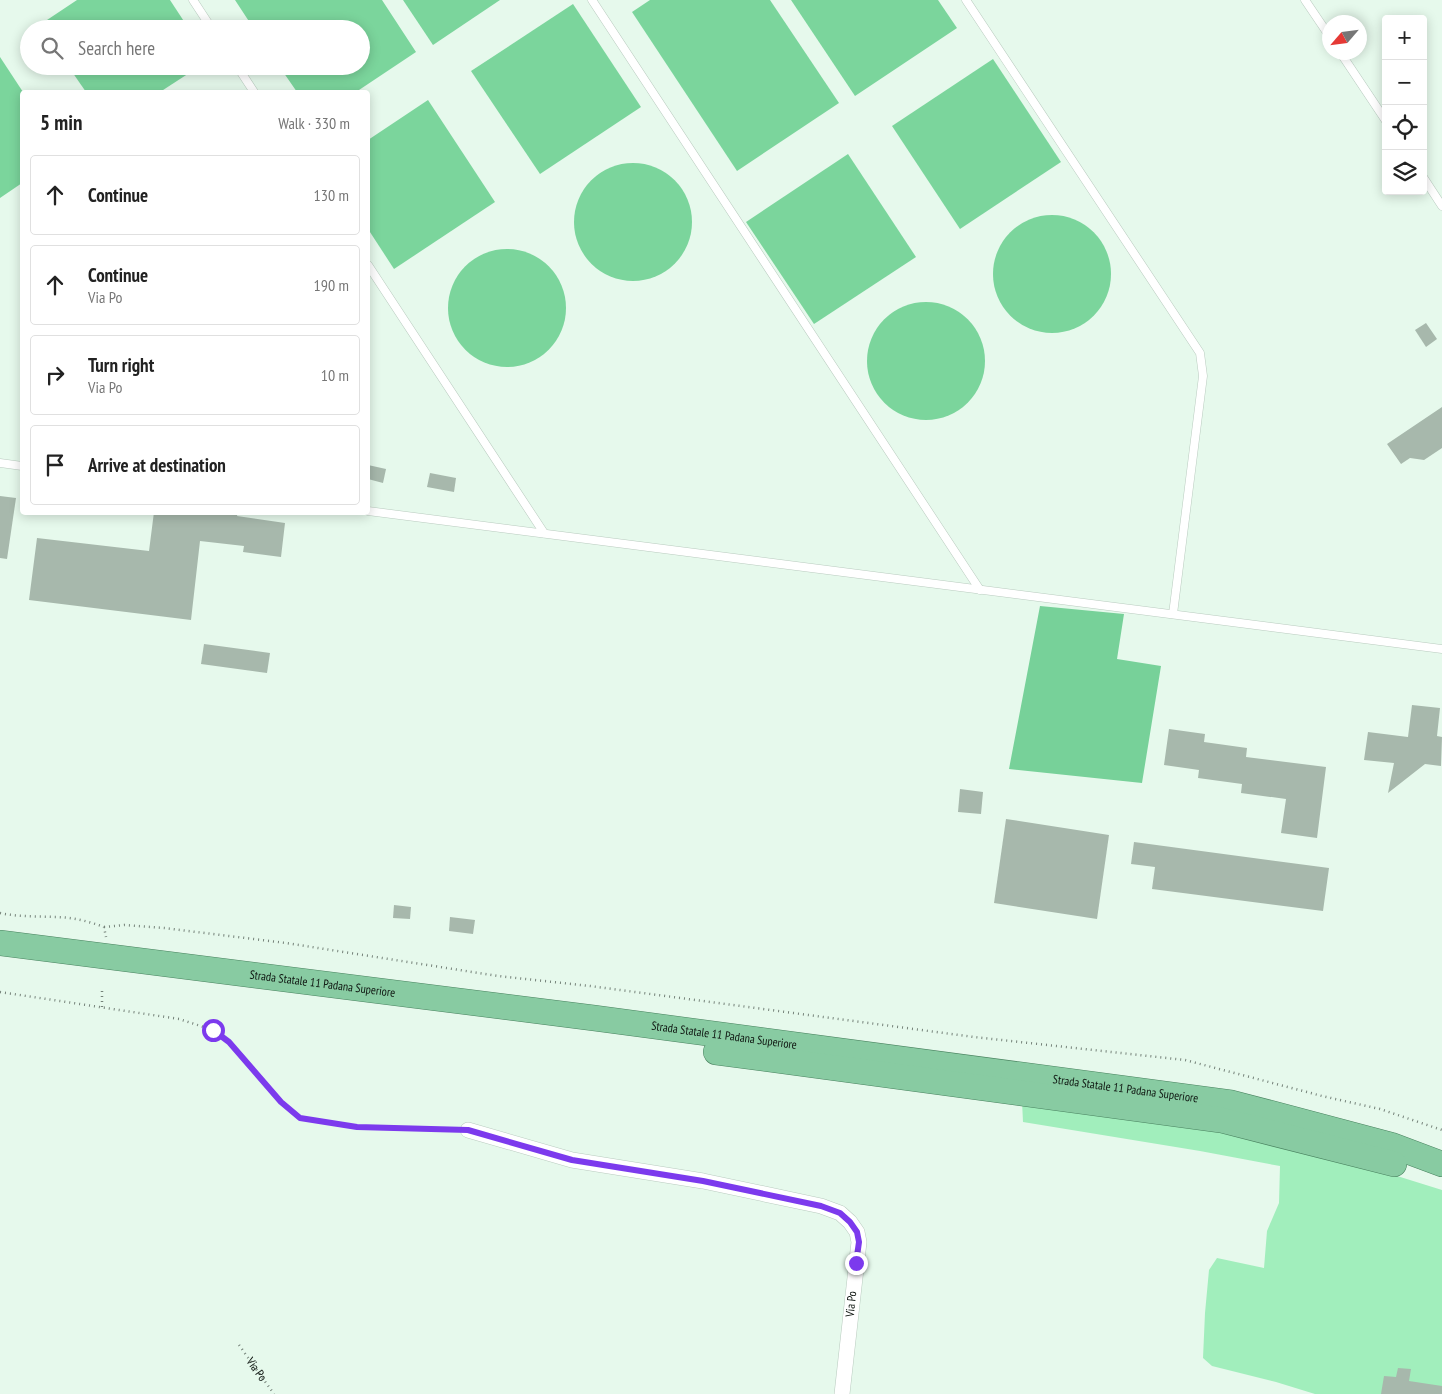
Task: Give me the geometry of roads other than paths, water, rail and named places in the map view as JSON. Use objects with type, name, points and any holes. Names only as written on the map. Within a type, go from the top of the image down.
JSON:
[{"type":"highway","name":"Strada Statale 11 Padana Superiore","points":[[0,943],[594,1018],[1232,1103],[1391,1145],[1442,1164]]},
{"type":"highway","name":"Strada Statale 11 Padana Superiore","points":[[0,959],[581,1034],[1221,1120],[1387,1161],[1442,1181]]},
{"type":"street","name":"Via Po","points":[[468,1130],[572,1160],[703,1181],[821,1206],[840,1213],[857,1232],[859,1242],[842,1394]]},
{"type":"lane","points":[[193,0],[206,20]]},
{"type":"lane","points":[[592,0],[980,590]]},
{"type":"lane","points":[[966,0],[1200,353],[1203,376],[1173,614]]},
{"type":"lane","points":[[1305,0],[1322,25]]},
{"type":"lane","points":[[1345,60],[1382,115]]},
{"type":"lane","points":[[243,75],[253,90]]},
{"type":"lane","points":[[1427,184],[1442,206]]},
{"type":"lane","points":[[370,268],[544,533]]},
{"type":"lane","points":[[0,463],[20,466]]},
{"type":"lane","points":[[370,510],[1442,649]]}]
